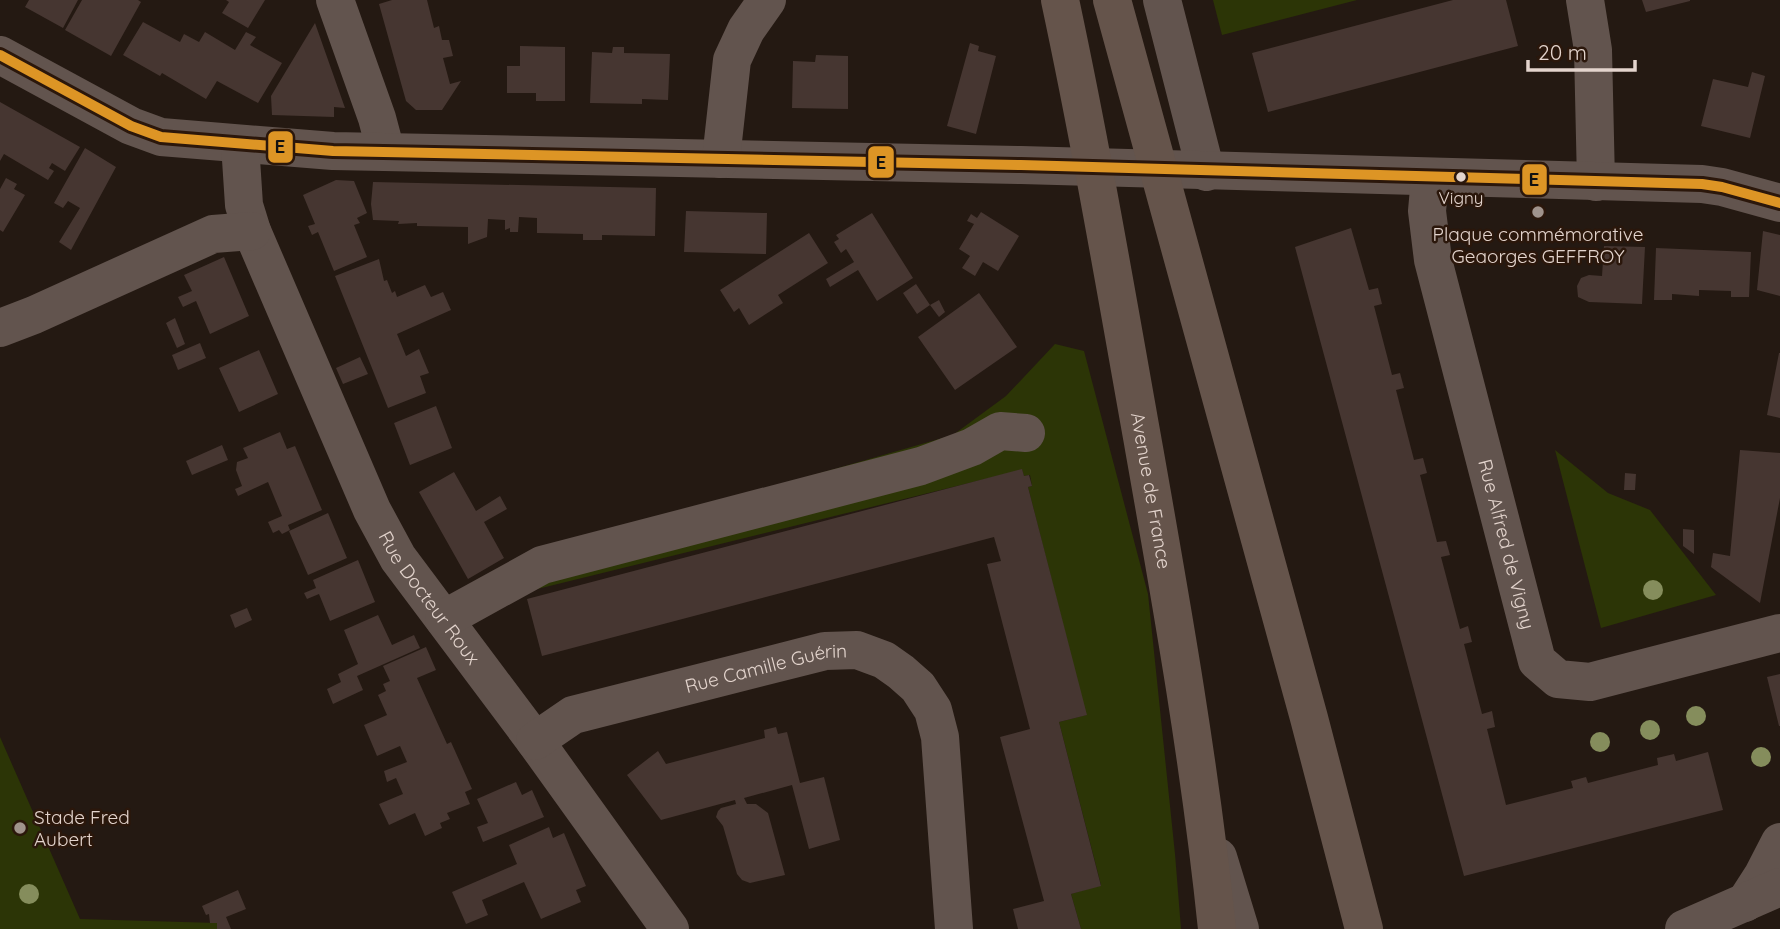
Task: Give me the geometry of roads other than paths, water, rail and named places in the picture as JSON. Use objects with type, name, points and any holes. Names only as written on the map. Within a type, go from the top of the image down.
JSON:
[{"type":"main road","name":"Avenue de France","points":[[1060,0],[1094,168],[1173,615],[1205,815],[1217,929]]},
{"type":"main road","points":[[1112,0],[1313,730],[1364,929]]},
{"type":"street","points":[[335,0],[377,118],[386,152]]},
{"type":"street","points":[[721,159],[732,60],[746,30],[767,0]]},
{"type":"street","points":[[1163,0],[1206,172]]},
{"type":"street","points":[[1585,0],[1593,50],[1596,182]]},
{"type":"street","points":[[0,55],[131,125],[161,137],[240,144],[386,152],[1702,184],[1780,203]]},
{"type":"street","name":"Rue Docteur Roux","points":[[240,144],[244,205],[252,231],[372,510],[398,558],[535,741],[670,929]]},
{"type":"street","name":"Rue Alfred de Vigny","points":[[1430,178],[1427,211],[1433,260],[1536,661],[1558,679],[1590,682],[1780,633]]},
{"type":"street","points":[[0,328],[214,234],[252,231]]},
{"type":"street","points":[[444,619],[542,565],[922,466],[972,447],[1000,431],[1026,433]]},
{"type":"street","name":"Rue Camille Guérin","points":[[535,741],[573,715],[825,651],[857,650],[884,660],[918,687],[933,710],[940,737],[954,929]]},
{"type":"street","points":[[1205,815],[1240,929]]},
{"type":"street","points":[[1745,903],[1780,842]]},
{"type":"street","points":[[1684,929],[1780,887]]},
{"type":"place","name":"Vigny","points":[[1461,177]]},
{"type":"place","name":"Plaque commémorative Geaorges GEFFROY","points":[[1538,212]]},
{"type":"place","name":"Stade Fred Aubert","points":[[20,828]]}]
